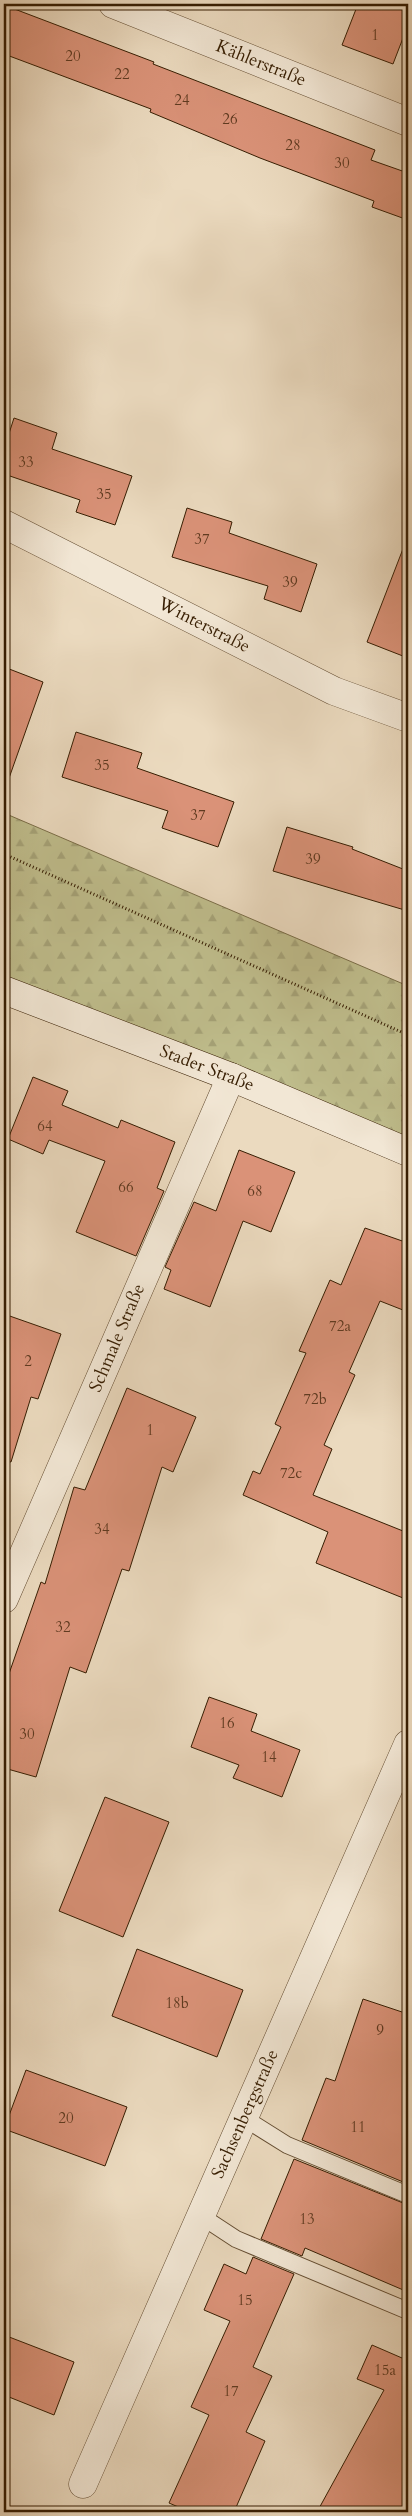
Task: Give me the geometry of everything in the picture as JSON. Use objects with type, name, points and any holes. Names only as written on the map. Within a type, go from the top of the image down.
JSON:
[{"type":"street","name":"Kählerstraße","points":[[113,4],[408,122]]},
{"type":"street","name":"Winterstraße","points":[[4,524],[334,690],[408,718]]},
{"type":"street","name":"Stader Straße","points":[[4,990],[231,1077],[408,1152]]},
{"type":"street","name":"Schmale Straße","points":[[4,1599],[231,1077]]},
{"type":"street","name":"Sachsenbergstraße","points":[[83,2484],[408,1744]]},
{"type":"lane","points":[[244,2118],[287,2145],[408,2195]]},
{"type":"lane","points":[[201,2216],[236,2239],[408,2311]]},
{"type":"path","points":[[4,854],[408,1035]]},
{"type":"green space","points":[[4,813],[408,986],[408,1140],[4,980]]},
{"type":"building","points":[[358,4],[408,4],[408,25],[393,64],[342,45]]},
{"type":"building","points":[[4,5],[154,62],[153,64],[375,150],[371,160],[408,173],[408,220],[372,207],[374,201],[260,158],[150,112],[151,109],[4,54]]},
{"type":"building","points":[[14,418],[57,433],[52,449],[132,476],[115,525],[76,512],[80,500],[4,474],[4,449]]},
{"type":"building","points":[[187,508],[232,522],[229,533],[317,564],[301,612],[264,599],[268,586],[172,557]]},
{"type":"building","points":[[406,541],[408,541],[408,658],[367,642]]},
{"type":"building","points":[[4,667],[43,682],[8,781],[4,780]]},
{"type":"building","points":[[76,732],[142,753],[137,768],[234,802],[218,847],[162,828],[168,811],[62,777]]},
{"type":"building","points":[[287,827],[353,847],[352,849],[408,871],[408,911],[273,871]]},
{"type":"building","points":[[33,1077],[68,1091],[62,1105],[118,1128],[121,1120],[175,1142],[157,1188],[164,1191],[136,1256],[76,1232],[105,1161],[49,1140],[43,1154],[8,1139]]},
{"type":"building","points":[[239,1150],[295,1172],[271,1232],[243,1221],[210,1307],[164,1289],[171,1270],[165,1267],[194,1202],[216,1211]]},
{"type":"building","points":[[365,1228],[408,1243],[408,1312],[380,1301],[349,1372],[355,1375],[324,1445],[332,1449],[313,1495],[408,1533],[408,1600],[316,1563],[328,1532],[243,1495],[253,1471],[260,1474],[281,1427],[275,1424],[306,1353],[299,1351],[330,1280],[341,1285]]},
{"type":"building","points":[[4,1314],[61,1334],[38,1399],[31,1397],[11,1462],[4,1461]]},
{"type":"building","points":[[127,1388],[196,1417],[173,1472],[162,1467],[129,1571],[122,1569],[86,1673],[70,1667],[36,1777],[4,1768],[4,1688],[41,1582],[45,1584],[74,1487],[85,1490]]},
{"type":"building","points":[[209,1697],[257,1714],[251,1731],[300,1750],[282,1797],[233,1778],[239,1765],[191,1747]]},
{"type":"building","points":[[105,1797],[169,1822],[123,1937],[59,1911]]},
{"type":"building","points":[[137,1949],[243,1990],[217,2057],[112,2016]]},
{"type":"building","points":[[363,1999],[408,2014],[408,2184],[302,2140],[326,2078],[335,2081]]},
{"type":"building","points":[[26,2070],[127,2107],[105,2166],[4,2129]]},
{"type":"building","points":[[294,2159],[408,2205],[408,2292],[305,2248],[302,2256],[261,2239]]},
{"type":"building","points":[[253,2257],[294,2274],[253,2367],[272,2376],[246,2432],[265,2441],[234,2512],[190,2512],[169,2503],[209,2415],[191,2407],[230,2321],[204,2310],[224,2264],[246,2274]]},
{"type":"building","points":[[4,2335],[74,2362],[54,2415],[4,2395]]},
{"type":"building","points":[[372,2345],[402,2358],[408,2347],[408,2512],[317,2512],[384,2390],[357,2379]]}]
